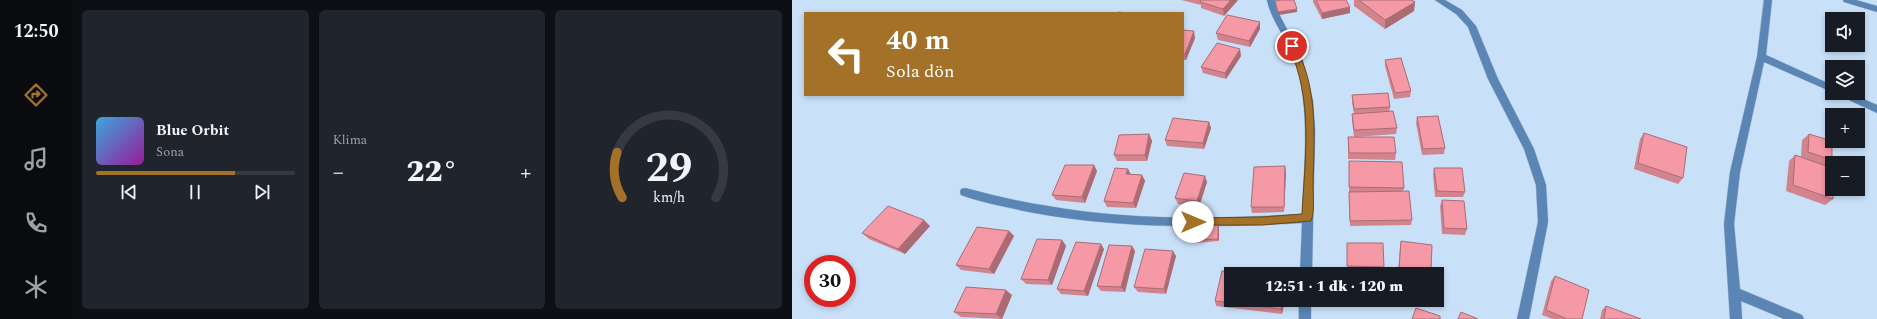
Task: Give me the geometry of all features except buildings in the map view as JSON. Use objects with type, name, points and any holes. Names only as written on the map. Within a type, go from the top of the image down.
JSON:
[{"type":"street","points":[[1271,0],[1273,10],[1298,58],[1308,101],[1310,130],[1306,267]]},
{"type":"street","points":[[1439,0],[1459,12],[1472,26],[1494,79],[1529,150],[1541,185],[1543,222],[1523,319]]},
{"type":"street","points":[[1736,319],[1729,224],[1733,187],[1761,57],[1768,0]]},
{"type":"street","points":[[1847,0],[1876,8]]},
{"type":"street","points":[[1761,57],[1825,86]]},
{"type":"street","points":[[1857,100],[1877,109]]},
{"type":"street","points":[[965,192],[1027,208],[1103,218],[1217,222],[1307,218]]},
{"type":"street","points":[[1733,292],[1798,319]]},
{"type":"street","points":[[1305,307],[1305,319]]},
{"type":"route","points":[[1193,222],[1262,221],[1307,218],[1310,130],[1308,101],[1298,58],[1292,46]]}]
